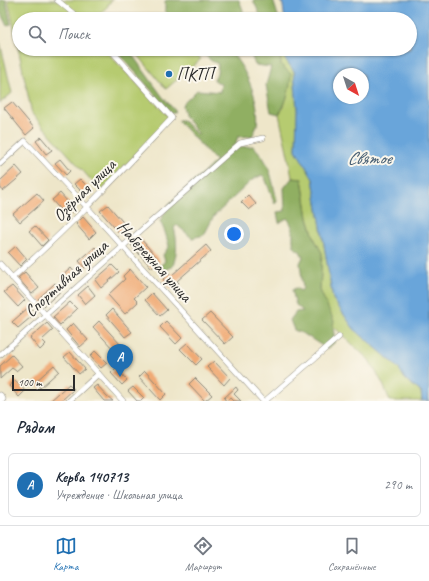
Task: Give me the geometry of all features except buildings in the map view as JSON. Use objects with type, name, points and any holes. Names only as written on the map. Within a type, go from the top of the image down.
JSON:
[{"type":"street","points":[[57,0],[72,12]]},
{"type":"street","name":"Озёрная улица","points":[[12,278],[102,192],[172,118],[116,56]]},
{"type":"street","name":"Спортивная улица","points":[[0,355],[240,143],[263,138]]},
{"type":"street","name":"Набережная улица","points":[[0,164],[25,141],[264,401]]},
{"type":"street","points":[[0,264],[123,401]]},
{"type":"street","points":[[264,401],[339,337]]},
{"type":"street","points":[[69,401],[99,374]]},
{"type":"green space","points":[[0,0],[6,0],[11,24],[7,26],[0,12]]},
{"type":"green space","points":[[8,0],[113,0],[102,12],[12,12],[12,19]]},
{"type":"green space","points":[[239,0],[243,12],[166,12],[165,1]]},
{"type":"green space","points":[[253,0],[273,0],[277,12],[259,12]]},
{"type":"green space","points":[[0,42],[12,93],[0,103]]},
{"type":"green space","points":[[20,56],[111,56],[170,118],[101,191],[32,114]]},
{"type":"green space","points":[[121,56],[133,56],[162,96],[175,111],[172,114]]},
{"type":"green space","name":"ПКТП","points":[[139,56],[198,56],[201,59],[166,89]]},
{"type":"green space","points":[[206,56],[235,56],[250,83],[255,97],[258,118],[257,125],[252,136],[238,137],[236,142],[240,147],[253,146],[264,158],[270,171],[277,200],[275,204],[265,178],[262,175],[252,180],[214,216],[204,235],[192,238],[177,225],[174,228],[176,247],[173,266],[161,272],[157,269],[165,261],[163,255],[169,246],[160,221],[170,203],[215,162],[215,160],[178,120],[183,120],[196,134],[199,135],[184,115],[182,105],[197,90],[220,92],[221,84],[214,80],[217,73],[218,64],[210,60]]},
{"type":"green space","points":[[252,56],[280,56],[281,65],[291,74],[288,95],[279,114],[271,112],[266,85],[271,67],[255,65]]},
{"type":"green space","points":[[280,56],[285,56],[285,59],[294,71],[297,109],[296,150],[313,179],[333,299],[354,329],[391,361],[399,369],[405,379],[421,392],[422,401],[390,401],[383,384],[369,360],[333,326],[320,290],[322,253],[315,240],[308,218],[302,179],[292,178],[279,114],[284,107],[291,74],[281,65]]},
{"type":"green space","points":[[292,178],[302,179],[308,218],[315,240],[322,253],[320,290],[334,321],[333,326],[335,342],[327,349],[304,334],[294,330],[290,320],[296,312],[303,311],[296,305],[292,290],[296,288],[301,291],[303,288],[300,263],[303,257],[300,251],[293,244],[292,226],[287,218],[279,223],[277,212],[285,211],[284,188]]},
{"type":"water","name":"Святое","points":[[281,0],[429,0],[429,401],[422,401],[421,392],[405,379],[399,369],[391,361],[354,329],[333,299],[313,179],[296,150],[297,109],[294,71],[285,59],[285,56],[417,56],[417,12],[284,12]]},
{"type":"place","name":"ПКТП","points":[[169,74]]},
{"type":"place","name":"Керва 140713","points":[[120,377]]}]
